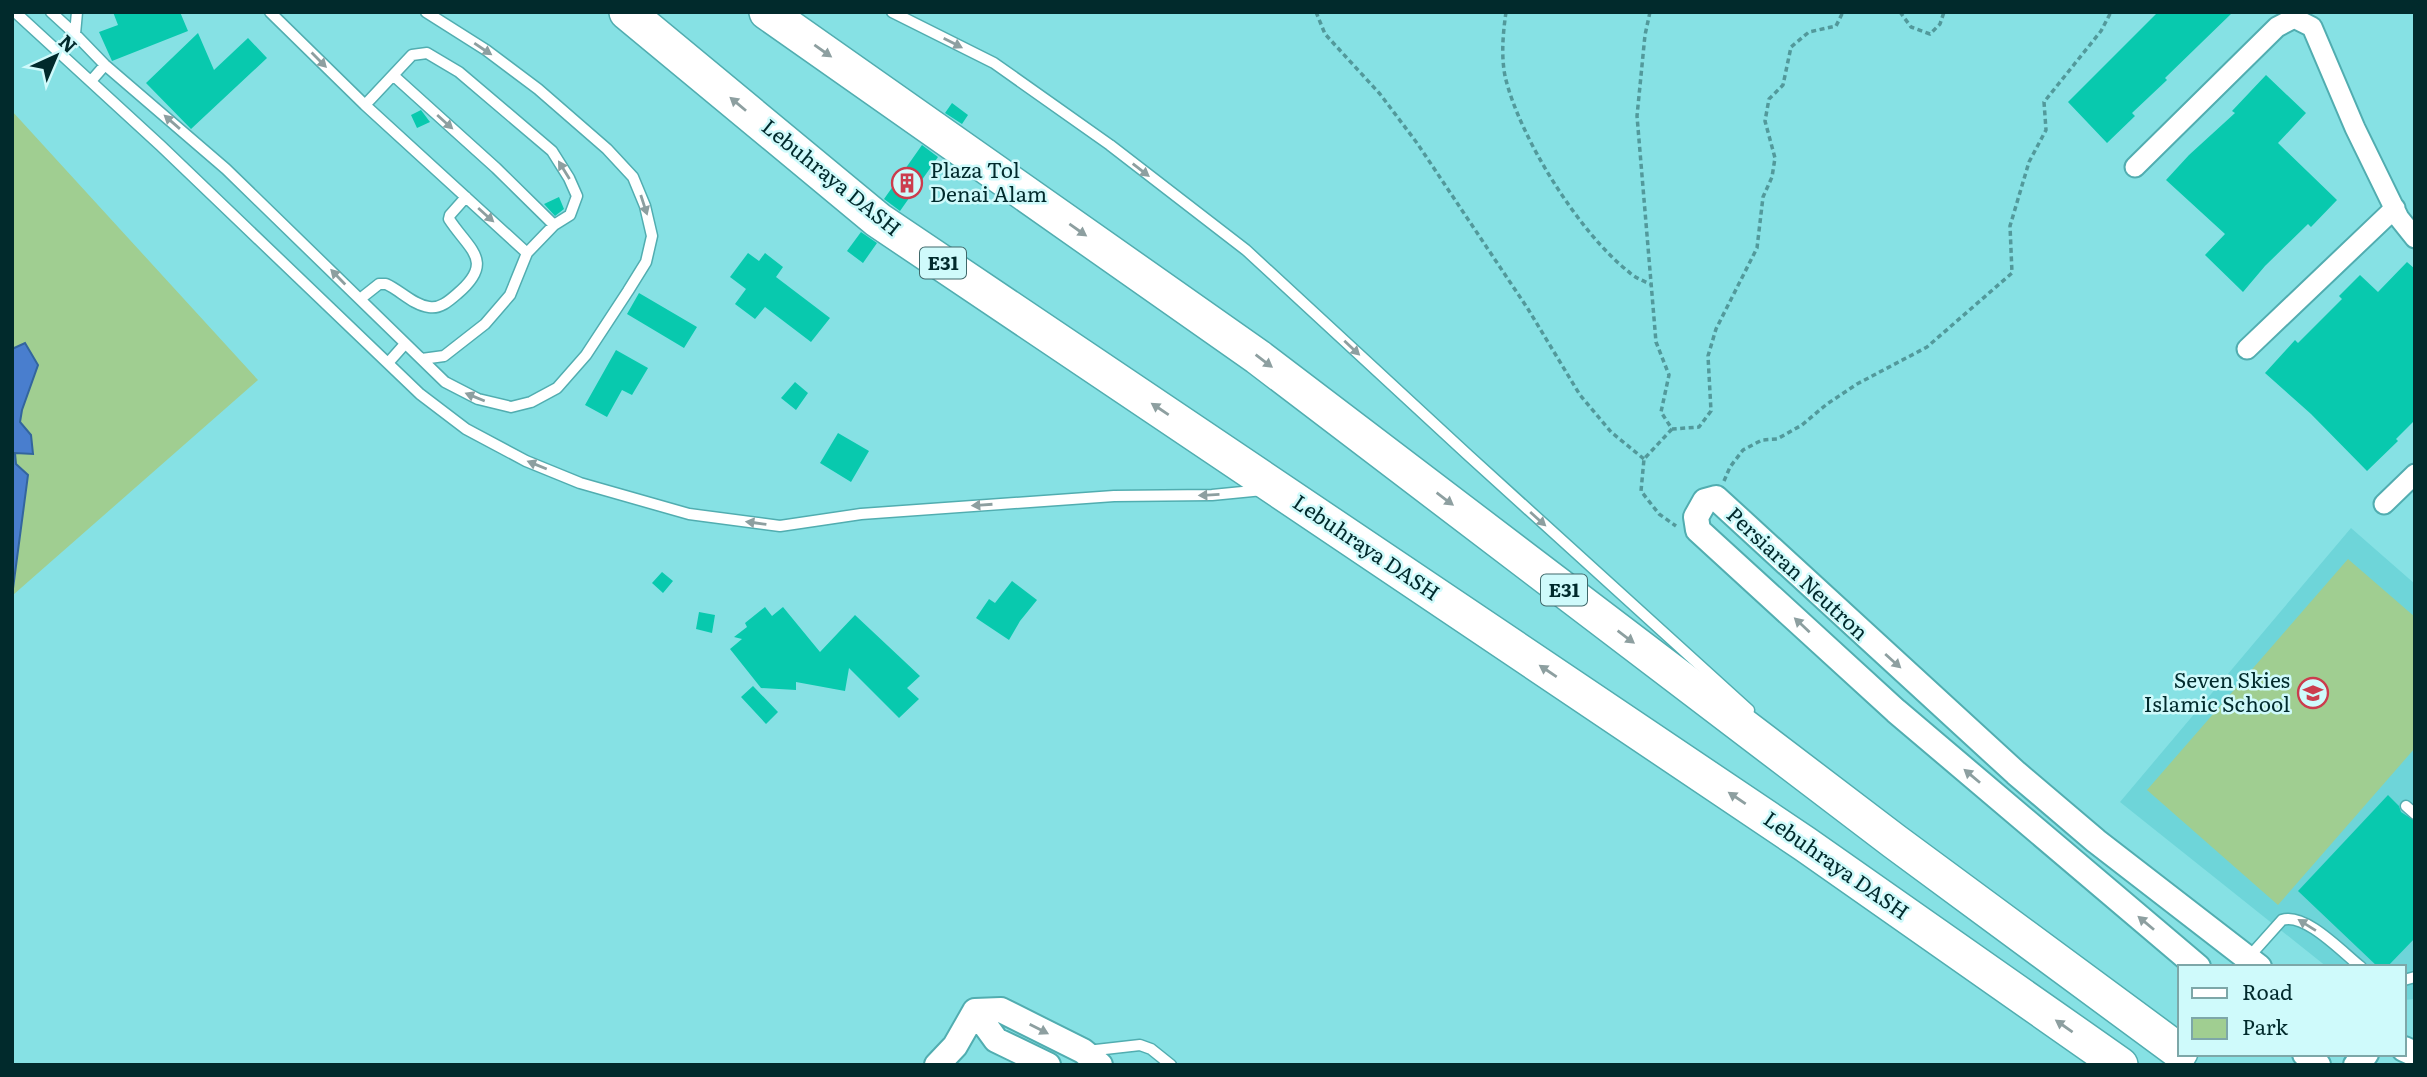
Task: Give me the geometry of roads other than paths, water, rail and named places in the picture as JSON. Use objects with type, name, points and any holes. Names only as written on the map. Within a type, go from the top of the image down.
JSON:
[{"type":"highway","name":"Lebuhraya DASH","points":[[627,12],[878,220],[1805,844],[2120,1065]]},
{"type":"highway","name":"E31","points":[[767,12],[1258,357],[1894,841],[2178,1050]]},
{"type":"street","points":[[2135,167],[2277,27],[2294,18],[2312,27],[2355,128],[2395,208],[2415,238]]},
{"type":"street","points":[[2247,349],[2395,208]]},
{"type":"street","points":[[2384,504],[2415,474]]},
{"type":"street","name":"Persiaran Neutron","points":[[2196,965],[1896,711],[1698,530],[1696,517],[1705,501],[1716,498],[1826,602],[2096,841],[2254,962]]},
{"type":"street","points":[[975,1012],[1001,1010],[1092,1058]]},
{"type":"street","points":[[937,1065],[955,1046],[975,1012]]},
{"type":"street","points":[[975,1012],[996,1040],[1048,1065]]},
{"type":"lane","points":[[15,12],[420,394],[466,429],[526,461],[580,483],[689,514],[780,526],[874,513],[1114,496],[1212,495],[1277,488]]},
{"type":"lane","points":[[51,12],[105,65],[226,169],[445,382],[478,399],[511,407],[531,402],[557,388],[586,355],[646,262],[652,236],[645,206],[633,177],[607,149],[538,89],[486,50],[426,12]]},
{"type":"lane","points":[[75,34],[76,12]]},
{"type":"lane","points":[[271,12],[365,105],[527,253]]},
{"type":"lane","points":[[892,12],[993,63],[1110,145],[1246,250],[1468,456],[1762,722]]},
{"type":"lane","points":[[365,105],[412,55],[427,53],[459,72],[552,151],[577,196],[570,215],[554,225],[527,253],[510,295],[485,324],[444,356],[422,359]]},
{"type":"lane","points":[[91,81],[105,65]]},
{"type":"lane","points":[[394,76],[496,168],[554,225]]},
{"type":"lane","points":[[360,299],[379,284],[386,284],[425,307],[437,308],[464,288],[475,275],[478,265],[474,250],[449,219],[466,197]]},
{"type":"lane","points":[[388,362],[404,345]]},
{"type":"lane","points":[[1793,749],[1894,841]]},
{"type":"lane","points":[[2406,806],[2415,814]]},
{"type":"lane","points":[[2254,962],[2282,920],[2290,918],[2303,920],[2359,965]]},
{"type":"lane","points":[[1092,1058],[1140,1045],[1151,1049],[1171,1065]]},
{"type":"place","name":"Plaza Tol Denai Alam","points":[[907,183]]},
{"type":"place","name":"Seven Skies Islamic School","points":[[2313,693]]}]
